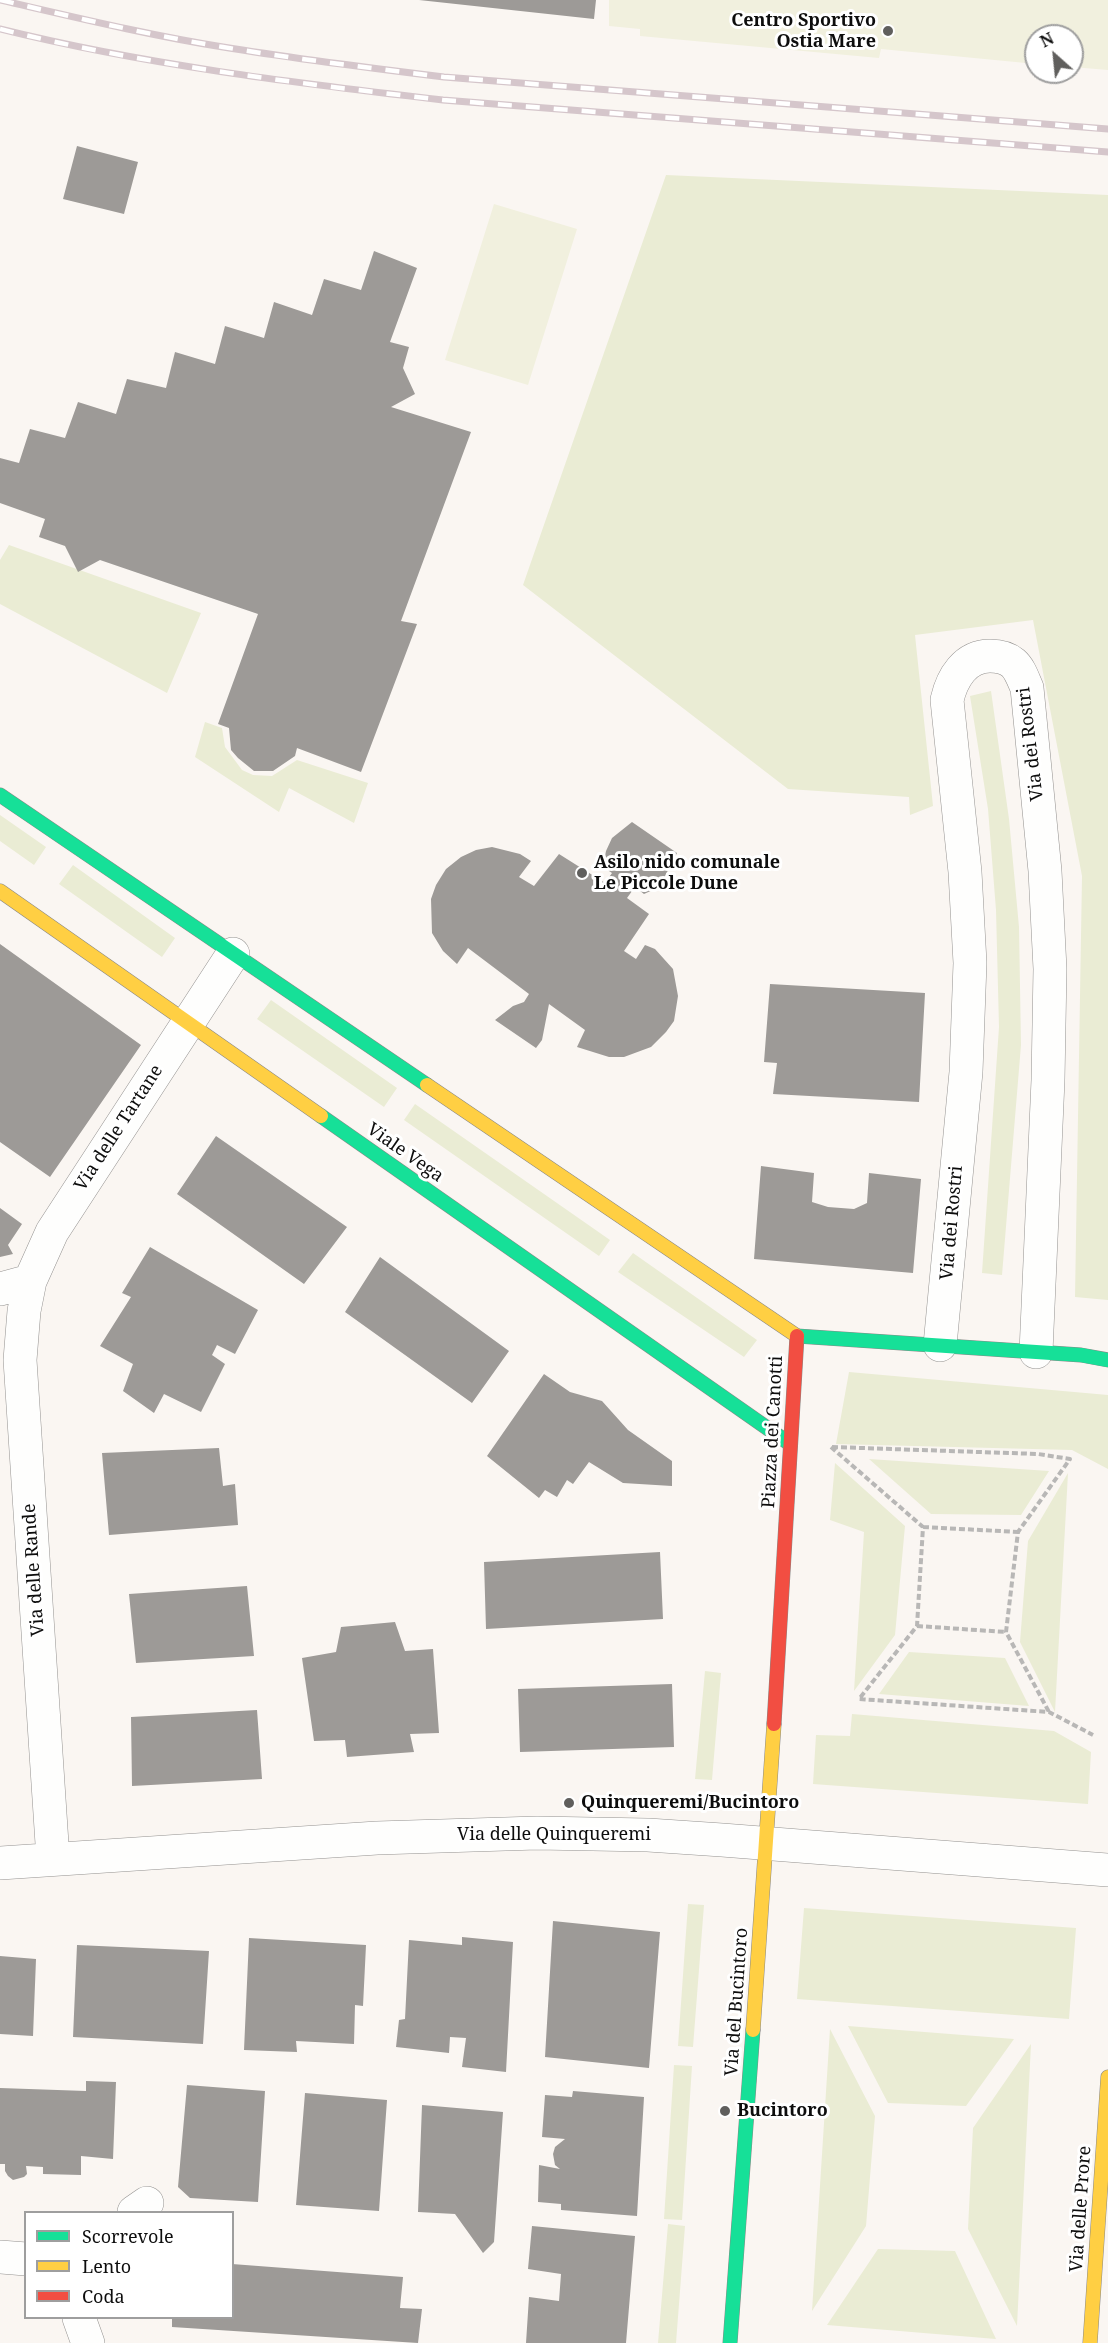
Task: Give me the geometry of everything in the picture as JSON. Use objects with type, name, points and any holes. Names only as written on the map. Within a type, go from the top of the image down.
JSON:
[{"type":"street","name":"Via dei Rostri","points":[[940,1345],[966,1072],[970,963],[965,872],[947,700],[950,687],[964,666],[975,659],[993,656],[1005,657],[1014,663],[1021,674],[1029,699],[1048,934],[1050,969],[1048,1080],[1036,1352]]},
{"type":"street","points":[[0,795],[796,1336]]},
{"type":"street","name":"Viale Vega","points":[[0,891],[790,1444]]},
{"type":"street","name":"Via delle Tartane","points":[[15,1285],[233,954]]},
{"type":"street","name":"Via delle Rande","points":[[15,1285],[24,1311],[21,1360],[52,1859]]},
{"type":"street","name":"Piazza dei Canotti","points":[[766,1843],[796,1336],[1096,1356],[1108,1360]]},
{"type":"street","name":"Via delle Quinqueremi","points":[[0,1863],[377,1838],[503,1833],[648,1835],[1108,1870]]},
{"type":"street","name":"Via del Bucintoro","points":[[730,2343],[766,1843]]},
{"type":"street","name":"Via delle Prore","points":[[1090,2343],[1108,2077]]},
{"type":"street","points":[[0,2257],[24,2259]]},
{"type":"street","points":[[79,2319],[88,2343]]},
{"type":"path","points":[[1018,1532],[923,1527],[831,1447],[1038,1454],[1070,1459],[1018,1532],[1006,1632],[1050,1712]]},
{"type":"path","points":[[923,1527],[918,1626],[859,1699],[1050,1712],[1093,1735]]},
{"type":"path","points":[[918,1626],[1006,1632]]},
{"type":"green space","name":"Centro Sportivo Ostia Mare","points":[[609,0],[1108,0],[1108,70],[1084,68],[1084,24],[1024,24],[1024,63],[881,49],[879,58],[640,36],[640,29],[609,26]]},
{"type":"green space","points":[[666,175],[1108,195],[1108,1300],[1075,1297],[1082,876],[1033,620],[915,635],[933,806],[910,815],[909,797],[788,789],[523,585]]},
{"type":"green space","points":[[494,204],[577,229],[528,385],[445,360]]},
{"type":"green space","points":[[9,545],[201,613],[167,693],[0,604],[0,560]]},
{"type":"green space","points":[[991,691],[1009,819],[1019,927],[1021,1045],[1002,1275],[982,1273],[999,1027],[996,910],[988,809],[970,696]]},
{"type":"green space","points":[[205,722],[222,728],[225,747],[242,770],[253,775],[272,776],[297,760],[368,783],[354,823],[289,788],[279,812],[195,757]]},
{"type":"green space","points":[[0,815],[46,847],[34,865],[0,841]]},
{"type":"green space","points":[[73,865],[175,938],[162,957],[59,884]]},
{"type":"green space","points":[[271,1000],[397,1088],[384,1107],[257,1019]]},
{"type":"green space","points":[[415,1104],[610,1240],[599,1256],[404,1120]]},
{"type":"green space","points":[[633,1253],[757,1340],[744,1357],[618,1272]]},
{"type":"green space","points":[[849,1372],[1108,1395],[1108,1469],[1072,1450],[836,1444]]},
{"type":"green space","points":[[869,1459],[1049,1471],[1021,1515],[931,1514]]},
{"type":"green space","points":[[835,1463],[905,1526],[895,1635],[854,1691],[864,1532],[830,1520]]},
{"type":"green space","points":[[1068,1473],[1055,1712],[1020,1642],[1028,1541]]},
{"type":"green space","points":[[909,1652],[1005,1658],[1029,1706],[879,1694]]},
{"type":"green space","points":[[705,1671],[721,1673],[712,1780],[695,1779]]},
{"type":"green space","points":[[852,1714],[1054,1731],[1091,1752],[1088,1804],[813,1784],[816,1735],[850,1736]]},
{"type":"green space","points":[[688,1904],[704,1905],[693,2047],[678,2046]]},
{"type":"green space","points":[[804,1908],[1076,1928],[1069,2019],[797,1999]]},
{"type":"green space","points":[[848,2026],[1014,2039],[966,2106],[888,2103]]},
{"type":"green space","points":[[830,2029],[875,2116],[866,2226],[812,2311]]},
{"type":"green space","points":[[1031,2044],[1017,2326],[968,2229],[973,2128]]},
{"type":"green space","points":[[674,2065],[692,2066],[682,2220],[664,2219]]},
{"type":"green space","points":[[668,2224],[685,2226],[676,2343],[658,2343]]},
{"type":"green space","points":[[878,2249],[955,2251],[996,2339],[827,2325]]},
{"type":"building","points":[[419,0],[596,0],[594,19]]},
{"type":"building","points":[[77,146],[138,162],[124,214],[63,199]]},
{"type":"building","points":[[374,251],[417,268],[390,342],[409,347],[403,368],[415,394],[391,407],[471,432],[401,621],[417,624],[361,772],[297,748],[295,756],[273,771],[254,771],[231,750],[229,728],[218,724],[258,614],[100,560],[78,572],[65,546],[39,537],[45,519],[0,503],[0,458],[19,463],[30,429],[65,438],[78,402],[116,414],[127,379],[166,388],[175,352],[215,364],[225,326],[264,338],[274,302],[312,315],[324,279],[361,290]]},
{"type":"building","points":[[632,822],[677,853],[664,878],[655,889],[644,894],[635,887],[627,898],[649,914],[624,951],[636,959],[645,945],[655,949],[673,969],[678,996],[674,1021],[651,1047],[624,1057],[609,1057],[577,1047],[585,1030],[549,1004],[542,1040],[536,1048],[495,1020],[513,1006],[524,1002],[529,994],[468,948],[457,964],[443,951],[432,933],[431,899],[436,885],[446,869],[461,857],[476,850],[492,847],[520,854],[531,861],[519,877],[534,886],[559,854],[605,883],[612,873],[603,867],[606,851],[612,838]]},
{"type":"building","points":[[0,944],[141,1045],[50,1177],[0,1142]]},
{"type":"building","points":[[770,984],[925,993],[919,1102],[773,1094],[777,1063],[764,1062]]},
{"type":"building","points":[[216,1136],[347,1227],[304,1284],[177,1194]]},
{"type":"building","points":[[761,1166],[814,1173],[812,1202],[828,1207],[854,1209],[867,1203],[869,1173],[921,1179],[913,1273],[754,1259]]},
{"type":"building","points":[[0,1208],[22,1224],[8,1245],[13,1254],[0,1257]]},
{"type":"building","points":[[150,1247],[258,1310],[235,1354],[217,1345],[212,1355],[225,1364],[201,1412],[164,1394],[154,1413],[123,1391],[133,1364],[100,1346],[131,1297],[122,1293]]},
{"type":"building","points":[[380,1257],[509,1351],[472,1403],[345,1312]]},
{"type":"building","points":[[544,1374],[570,1392],[602,1401],[628,1430],[672,1461],[672,1486],[623,1483],[589,1462],[573,1484],[567,1480],[557,1497],[545,1490],[539,1498],[487,1456]]},
{"type":"building","points":[[219,1448],[223,1486],[235,1484],[238,1525],[109,1535],[102,1453]]},
{"type":"building","points":[[660,1552],[663,1619],[486,1629],[484,1562]]},
{"type":"building","points":[[247,1586],[254,1656],[136,1663],[129,1594]]},
{"type":"building","points":[[395,1622],[405,1651],[433,1649],[439,1733],[410,1734],[414,1752],[347,1757],[345,1740],[314,1741],[302,1658],[336,1652],[341,1627]]},
{"type":"building","points":[[672,1684],[674,1747],[520,1752],[518,1689]]},
{"type":"building","points":[[257,1710],[262,1779],[132,1786],[131,1717]]},
{"type":"building","points":[[553,1921],[660,1932],[649,2068],[545,2057]]},
{"type":"building","points":[[462,1937],[513,1942],[506,2072],[462,2067],[466,2038],[450,2037],[449,2053],[396,2047],[399,2020],[405,2019],[409,1940],[462,1945]]},
{"type":"building","points":[[249,1938],[366,1945],[363,2006],[355,2005],[354,2044],[296,2041],[297,2052],[244,2050]]},
{"type":"building","points":[[77,1945],[209,1951],[203,2044],[73,2037]]},
{"type":"building","points":[[0,1956],[36,1959],[33,2036],[0,2034]]},
{"type":"building","points":[[86,2081],[116,2082],[113,2159],[81,2156],[81,2175],[43,2174],[43,2167],[26,2166],[27,2174],[13,2180],[5,2171],[5,2164],[0,2164],[0,2088],[86,2091]]},
{"type":"building","points":[[187,2085],[265,2091],[258,2202],[190,2198],[178,2187]]},
{"type":"building","points":[[573,2091],[644,2097],[637,2216],[561,2210],[561,2204],[538,2202],[539,2165],[560,2169],[555,2165],[553,2154],[555,2147],[565,2139],[542,2137],[545,2095],[572,2097]]},
{"type":"building","points":[[305,2093],[387,2100],[379,2211],[296,2205]]},
{"type":"building","points":[[422,2105],[503,2112],[494,2242],[483,2253],[455,2214],[418,2212]]},
{"type":"building","points":[[532,2226],[635,2236],[626,2343],[526,2343],[529,2297],[559,2301],[561,2274],[528,2269]]},
{"type":"building","points":[[234,2264],[403,2277],[400,2308],[422,2309],[418,2343],[172,2327],[172,2319],[234,2319]]},
{"type":"railway","points":[[0,0],[195,42],[444,77],[1108,129]]},
{"type":"railway","points":[[0,29],[110,53],[220,72],[443,100],[1108,152]]},
{"type":"traffic: fast","points":[[0,795],[427,1085]]},
{"type":"traffic: fast","points":[[321,1116],[790,1444]]},
{"type":"traffic: fast","points":[[797,1336],[1081,1355],[1108,1360]]},
{"type":"traffic: fast","points":[[730,2343],[753,2030]]},
{"type":"traffic: slow","points":[[0,891],[321,1116]]},
{"type":"traffic: slow","points":[[427,1085],[797,1336]]},
{"type":"traffic: slow","points":[[753,2030],[774,1724]]},
{"type":"traffic: slow","points":[[1090,2343],[1108,2077]]},
{"type":"traffic: jam","points":[[774,1724],[797,1336]]},
{"type":"place","name":"Centro Sportivo Ostia Mare","points":[[888,31]]},
{"type":"place","name":"Asilo nido comunale Le Piccole Dune","points":[[582,873]]},
{"type":"place","name":"Quinqueremi/Bucintoro","points":[[569,1803]]},
{"type":"place","name":"Bucintoro","points":[[725,2111]]}]
